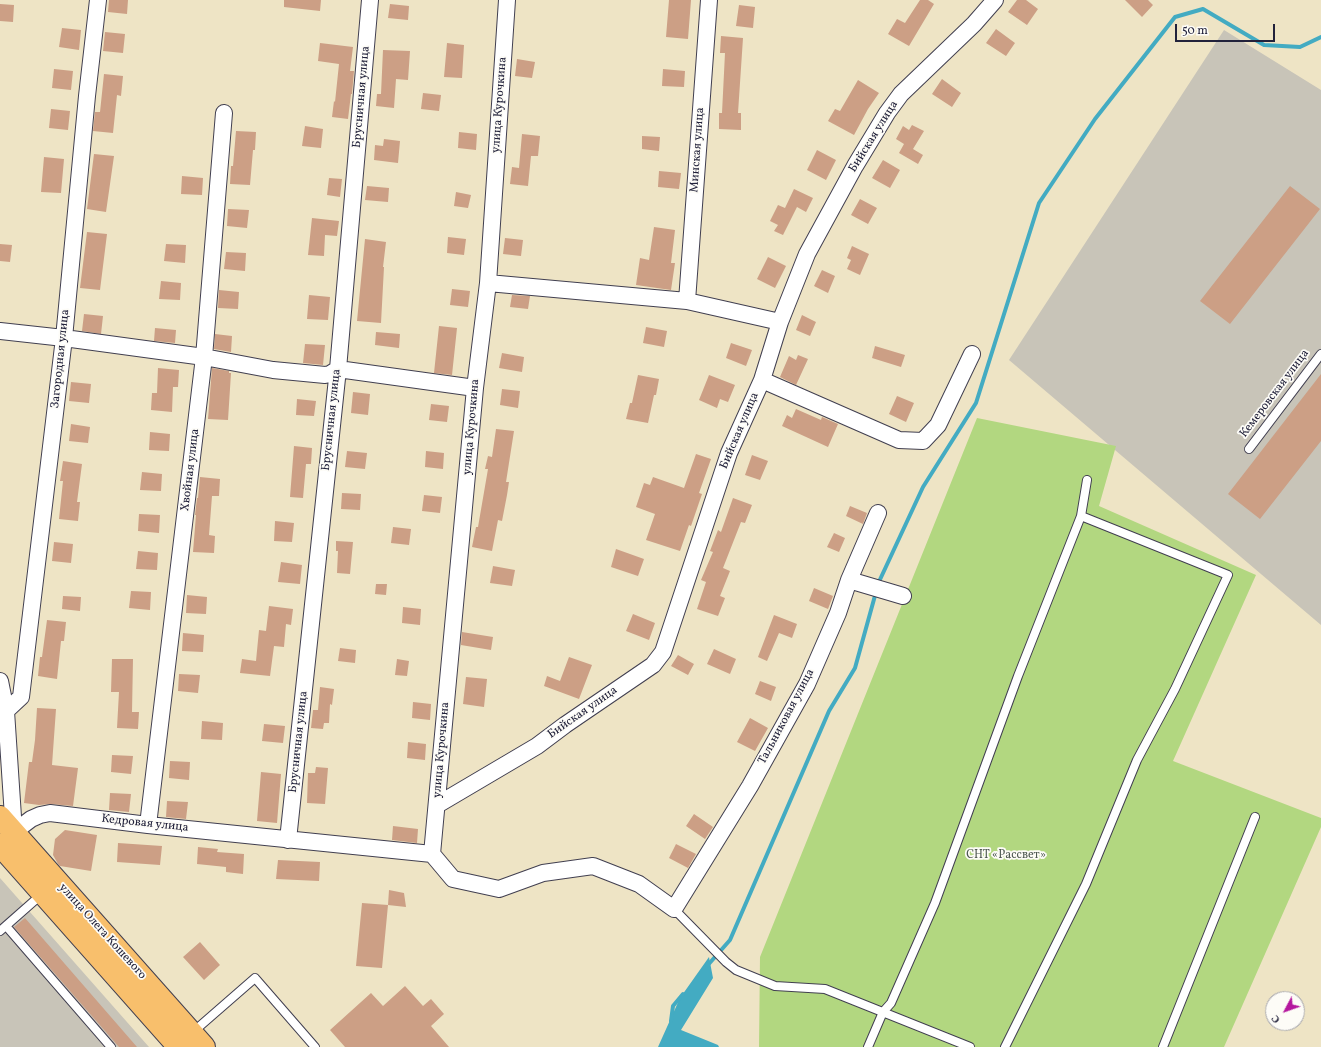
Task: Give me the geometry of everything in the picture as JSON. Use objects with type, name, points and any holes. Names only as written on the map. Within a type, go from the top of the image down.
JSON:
[{"type":"main road","name":"улица Олега Кошевого","points":[[5,831],[43,894],[191,1042]]},
{"type":"main road","name":"улица Олега Кошевого","points":[[5,831],[191,1042]]},
{"type":"street","name":"Загородная улица","points":[[6,712],[21,696],[64,338],[87,96],[98,0]]},
{"type":"street","name":"Брусничная улица","points":[[288,840],[338,369],[370,0]]},
{"type":"street","name":"улица Курочкина","points":[[432,854],[475,388],[488,283],[507,0]]},
{"type":"street","name":"Минская улица","points":[[687,301],[709,0]]},
{"type":"street","name":"Бийская улица","points":[[437,805],[537,746],[652,665],[664,652],[729,453],[762,380],[780,322],[807,254],[855,166],[887,113],[902,94],[974,24],[995,0]]},
{"type":"street","name":"Хвойная улица","points":[[148,825],[204,357],[224,113]]},
{"type":"street","points":[[488,283],[687,301],[780,322]]},
{"type":"street","points":[[0,331],[204,357],[273,370],[325,375],[338,369],[475,388]]},
{"type":"street","points":[[762,380],[899,440],[923,441],[938,425],[972,354]]},
{"type":"street","name":"Тальниковая улица","points":[[674,909],[750,786],[807,684],[838,613],[849,580],[878,513]]},
{"type":"street","points":[[849,580],[903,596]]},
{"type":"street","points":[[0,681],[6,712],[5,831]]},
{"type":"street","name":"Кедровая улица","points":[[5,831],[40,815],[50,813],[148,825],[432,854]]},
{"type":"street","points":[[432,854],[453,879],[499,889],[543,873],[593,866],[639,884],[674,909]]},
{"type":"lane","name":"Кемеровская улица","points":[[1249,449],[1321,354]]},
{"type":"lane","points":[[868,1047],[883,1012],[891,1003],[935,903],[1018,676],[1081,516],[1087,480]]},
{"type":"lane","points":[[1005,1047],[1086,884],[1137,760],[1175,689],[1228,575],[1081,516]]},
{"type":"lane","points":[[1163,1047],[1255,817]]},
{"type":"lane","points":[[43,894],[3,928],[111,1047]]},
{"type":"lane","points":[[674,909],[726,962],[736,970],[775,986],[825,989],[970,1047]]},
{"type":"lane","points":[[191,1042],[256,978],[315,1047]]},
{"type":"shaded area","points":[[1224,30],[1321,90],[1321,625],[1009,360]]},
{"type":"shaded area","points":[[0,878],[149,1047],[0,1047]]},
{"type":"green space","name":"СНТ «Рассвет»","points":[[977,418],[1116,446],[1099,506],[1256,575],[1173,761],[1321,818],[1321,827],[1224,1047],[759,1047],[760,957]]},
{"type":"water","points":[[709,957],[713,978],[681,1030],[718,1045],[719,1047],[658,1047],[680,998]]},
{"type":"building","points":[[109,0],[128,0],[127,14],[108,12]]},
{"type":"building","points":[[284,0],[321,0],[320,11],[284,7]]},
{"type":"building","points":[[669,0],[691,0],[688,39],[666,37]]},
{"type":"building","points":[[920,0],[928,0],[934,4],[909,46],[888,34],[897,19],[905,23]]},
{"type":"building","points":[[1017,0],[1026,0],[1038,9],[1027,25],[1008,12]]},
{"type":"building","points":[[1125,0],[1148,0],[1153,5],[1142,17]]},
{"type":"building","points":[[0,4],[14,5],[13,22],[0,21]]},
{"type":"building","points":[[390,4],[409,6],[408,20],[388,18]]},
{"type":"building","points":[[739,5],[755,7],[753,28],[736,26]]},
{"type":"building","points":[[62,28],[81,30],[79,50],[59,47]]},
{"type":"building","points":[[996,29],[1015,43],[1006,56],[986,43]]},
{"type":"building","points":[[105,32],[125,34],[123,53],[103,51]]},
{"type":"building","points":[[721,36],[743,38],[738,113],[741,113],[741,130],[719,129],[719,113],[722,113],[725,53],[720,53]]},
{"type":"building","points":[[320,43],[353,47],[350,71],[354,71],[348,119],[332,117],[339,64],[318,61]]},
{"type":"building","points":[[447,43],[464,45],[462,78],[444,77]]},
{"type":"building","points":[[383,50],[410,51],[408,80],[396,79],[394,108],[376,106],[377,94],[381,94]]},
{"type":"building","points":[[517,59],[535,62],[532,78],[515,76]]},
{"type":"building","points":[[54,69],[73,71],[71,90],[52,88]]},
{"type":"building","points":[[663,69],[685,71],[684,87],[662,86]]},
{"type":"building","points":[[104,74],[123,76],[121,96],[117,95],[113,133],[93,131],[95,112],[100,112]]},
{"type":"building","points":[[942,79],[961,93],[952,107],[932,94]]},
{"type":"building","points":[[858,80],[879,93],[868,109],[854,135],[828,121],[835,109],[840,111]]},
{"type":"building","points":[[423,93],[441,95],[439,111],[421,109]]},
{"type":"building","points":[[51,109],[70,111],[68,130],[49,128]]},
{"type":"building","points":[[912,125],[924,131],[913,149],[923,155],[918,164],[899,153],[904,144],[896,139],[903,126],[909,130]]},
{"type":"building","points":[[305,126],[323,129],[321,148],[302,146]]},
{"type":"building","points":[[236,131],[256,132],[250,185],[230,184]]},
{"type":"building","points":[[459,132],[477,134],[476,150],[458,148]]},
{"type":"building","points":[[522,134],[540,136],[538,156],[531,156],[528,186],[510,184],[512,167],[519,168]]},
{"type":"building","points":[[642,136],[660,137],[659,151],[642,149]]},
{"type":"building","points":[[384,139],[400,141],[398,163],[374,160],[375,145],[383,146]]},
{"type":"building","points":[[817,150],[836,160],[826,180],[807,170]]},
{"type":"building","points":[[94,154],[114,156],[106,212],[87,209]]},
{"type":"building","points":[[44,157],[64,159],[61,193],[41,192]]},
{"type":"building","points":[[883,160],[900,170],[890,188],[872,178]]},
{"type":"building","points":[[659,171],[681,173],[679,189],[658,187]]},
{"type":"building","points":[[182,176],[203,178],[202,195],[181,194]]},
{"type":"building","points":[[329,178],[342,179],[340,197],[327,195]]},
{"type":"building","points":[[367,186],[389,188],[388,202],[365,200]]},
{"type":"building","points":[[1290,186],[1320,209],[1230,324],[1200,301]]},
{"type":"building","points":[[794,189],[813,198],[806,212],[797,207],[783,235],[774,231],[778,225],[770,221],[778,205],[785,208]]},
{"type":"building","points":[[456,192],[471,195],[468,208],[454,206]]},
{"type":"building","points":[[860,199],[877,208],[868,224],[851,215]]},
{"type":"building","points":[[228,209],[249,210],[247,228],[227,226]]},
{"type":"building","points":[[312,218],[339,221],[337,236],[325,235],[324,256],[308,255]]},
{"type":"building","points":[[654,227],[675,230],[671,263],[675,263],[671,290],[636,285],[640,258],[649,260]]},
{"type":"building","points":[[87,232],[107,234],[100,290],[80,288]]},
{"type":"building","points":[[448,237],[466,239],[464,255],[447,253]]},
{"type":"building","points":[[505,238],[523,240],[521,256],[503,254]]},
{"type":"building","points":[[365,239],[386,242],[383,267],[381,323],[357,321]]},
{"type":"building","points":[[0,244],[12,245],[10,262],[0,261]]},
{"type":"building","points":[[166,244],[186,245],[185,263],[164,261]]},
{"type":"building","points":[[852,246],[869,254],[860,275],[847,269],[851,260],[847,258]]},
{"type":"building","points":[[226,252],[246,253],[245,271],[224,269]]},
{"type":"building","points":[[768,257],[786,266],[775,288],[757,279]]},
{"type":"building","points":[[822,270],[835,276],[828,293],[814,286]]},
{"type":"building","points":[[161,281],[181,283],[180,300],[159,299]]},
{"type":"building","points":[[452,289],[470,291],[468,307],[450,305]]},
{"type":"building","points":[[219,290],[239,292],[238,309],[218,308]]},
{"type":"building","points":[[309,295],[330,297],[328,320],[307,319]]},
{"type":"building","points":[[512,295],[530,296],[528,309],[510,307]]},
{"type":"building","points":[[84,314],[103,316],[101,334],[82,331]]},
{"type":"building","points":[[802,315],[816,322],[810,336],[796,330]]},
{"type":"building","points":[[439,326],[457,328],[452,375],[434,373]]},
{"type":"building","points":[[646,327],[667,331],[664,347],[643,343]]},
{"type":"building","points":[[155,328],[176,330],[175,343],[154,341]]},
{"type":"building","points":[[376,332],[400,334],[399,348],[375,345]]},
{"type":"building","points":[[215,334],[232,336],[231,352],[214,349]]},
{"type":"building","points":[[731,343],[752,350],[746,366],[726,358]]},
{"type":"building","points":[[305,344],[325,345],[323,365],[303,363]]},
{"type":"building","points":[[875,346],[905,355],[901,367],[872,358]]},
{"type":"building","points":[[502,353],[524,357],[522,372],[499,368]]},
{"type":"building","points":[[798,355],[808,359],[796,385],[780,377],[789,356],[796,360]]},
{"type":"building","points":[[158,368],[179,370],[178,387],[173,387],[172,412],[151,410],[152,393],[157,393]]},
{"type":"building","points":[[212,368],[229,371],[229,373],[231,373],[228,420],[208,419]]},
{"type":"building","points":[[1321,374],[1321,441],[1260,519],[1228,494]]},
{"type":"building","points":[[638,375],[659,379],[648,423],[626,419],[630,403],[632,403]]},
{"type":"building","points":[[709,375],[735,385],[728,402],[720,399],[717,408],[699,400]]},
{"type":"building","points":[[71,382],[91,384],[89,403],[69,401]]},
{"type":"building","points":[[502,389],[520,391],[518,408],[500,405]]},
{"type":"building","points":[[353,392],[370,394],[368,415],[351,413]]},
{"type":"building","points":[[897,396],[914,403],[906,422],[889,414]]},
{"type":"building","points":[[297,399],[316,401],[314,416],[296,415]]},
{"type":"building","points":[[431,404],[449,406],[447,422],[429,420]]},
{"type":"building","points":[[796,409],[821,420],[822,417],[838,424],[828,447],[782,426],[787,415],[792,418]]},
{"type":"building","points":[[71,424],[90,427],[88,443],[69,441]]},
{"type":"building","points":[[496,429],[514,431],[506,482],[509,482],[507,495],[502,521],[498,520],[492,551],[472,547],[476,527],[478,527],[488,469],[485,469],[488,456],[492,457]]},
{"type":"building","points":[[150,432],[170,434],[169,451],[149,450]]},
{"type":"building","points":[[294,446],[312,448],[311,464],[306,464],[303,498],[290,497]]},
{"type":"building","points":[[347,451],[367,453],[365,469],[345,467]]},
{"type":"building","points":[[426,451],[444,453],[443,469],[425,467]]},
{"type":"building","points":[[696,454],[711,459],[699,493],[702,494],[691,526],[689,525],[680,551],[646,540],[655,514],[636,507],[644,483],[650,485],[653,477],[684,488]]},
{"type":"building","points":[[752,455],[768,461],[760,480],[745,475]]},
{"type":"building","points":[[63,461],[82,464],[77,502],[80,502],[78,521],[59,519],[63,481],[60,481]]},
{"type":"building","points":[[142,472],[162,474],[161,491],[140,490]]},
{"type":"building","points":[[200,477],[220,479],[219,496],[212,496],[209,535],[215,536],[214,553],[193,552],[195,515]]},
{"type":"building","points":[[342,493],[361,494],[360,510],[341,509]]},
{"type":"building","points":[[424,495],[442,497],[440,513],[422,511]]},
{"type":"building","points":[[733,498],[752,505],[745,523],[741,522],[723,568],[730,571],[720,596],[725,598],[718,616],[697,609],[706,582],[701,580],[713,552],[710,551],[718,530],[721,532]]},
{"type":"building","points":[[850,506],[867,513],[863,524],[846,516]]},
{"type":"building","points":[[139,514],[160,515],[159,533],[138,531]]},
{"type":"building","points":[[275,521],[294,523],[292,542],[274,541]]},
{"type":"building","points":[[393,527],[411,529],[409,545],[391,543]]},
{"type":"building","points":[[834,533],[845,538],[839,552],[827,547]]},
{"type":"building","points":[[336,541],[353,542],[350,574],[337,573],[338,551],[336,551]]},
{"type":"building","points":[[54,542],[73,544],[71,563],[52,561]]},
{"type":"building","points":[[616,549],[644,559],[638,576],[611,567]]},
{"type":"building","points":[[138,551],[158,553],[157,570],[136,569]]},
{"type":"building","points":[[281,562],[302,565],[300,584],[278,582]]},
{"type":"building","points":[[493,566],[515,570],[512,586],[490,583]]},
{"type":"building","points":[[376,584],[387,584],[386,595],[375,594]]},
{"type":"building","points":[[814,588],[833,596],[828,609],[809,601]]},
{"type":"building","points":[[131,591],[151,592],[150,610],[129,608]]},
{"type":"building","points":[[187,595],[207,597],[206,614],[186,613]]},
{"type":"building","points":[[63,596],[81,597],[80,611],[62,609]]},
{"type":"building","points":[[269,606],[293,609],[291,625],[286,624],[284,647],[274,646],[270,676],[240,673],[242,659],[256,661],[259,630],[266,631]]},
{"type":"building","points":[[403,607],[421,609],[420,625],[402,623]]},
{"type":"building","points":[[633,614],[655,623],[649,640],[626,631]]},
{"type":"building","points":[[774,615],[797,624],[792,638],[779,633],[767,661],[758,657]]},
{"type":"building","points":[[47,620],[66,622],[64,641],[61,641],[57,679],[38,676]]},
{"type":"building","points":[[462,632],[493,637],[491,650],[461,645]]},
{"type":"building","points":[[183,633],[204,635],[203,652],[182,651]]},
{"type":"building","points":[[340,648],[356,650],[355,663],[338,661]]},
{"type":"building","points":[[714,649],[736,659],[730,674],[707,664]]},
{"type":"building","points":[[678,655],[694,664],[688,675],[671,666]]},
{"type":"building","points":[[569,657],[592,665],[579,699],[544,686],[547,676],[560,681]]},
{"type":"building","points":[[112,659],[133,659],[132,712],[139,712],[138,729],[117,728],[119,692],[111,692]]},
{"type":"building","points":[[397,659],[409,661],[407,676],[395,675]]},
{"type":"building","points":[[179,674],[200,675],[198,693],[178,691]]},
{"type":"building","points":[[466,677],[487,679],[484,707],[463,704]]},
{"type":"building","points":[[760,681],[776,687],[771,701],[755,694]]},
{"type":"building","points":[[320,687],[334,689],[332,705],[330,704],[329,723],[324,723],[323,729],[311,728],[313,710],[318,710]]},
{"type":"building","points":[[413,702],[431,704],[430,720],[412,718]]},
{"type":"building","points":[[37,708],[56,709],[52,765],[78,768],[73,806],[24,803],[29,762],[32,762]]},
{"type":"building","points":[[750,718],[768,728],[755,751],[737,742]]},
{"type":"building","points":[[202,721],[223,723],[222,740],[201,739]]},
{"type":"building","points":[[264,724],[285,726],[283,743],[262,741]]},
{"type":"building","points":[[408,742],[426,744],[425,760],[407,758]]},
{"type":"building","points":[[112,755],[133,756],[131,774],[111,772]]},
{"type":"building","points":[[170,761],[190,762],[189,780],[169,778]]},
{"type":"building","points":[[316,767],[328,768],[325,804],[307,803],[308,773],[315,773]]},
{"type":"building","points":[[261,772],[281,774],[277,823],[257,821]]},
{"type":"building","points":[[110,793],[131,794],[129,812],[109,810]]},
{"type":"building","points":[[167,801],[188,802],[186,819],[166,817]]},
{"type":"building","points":[[694,814],[713,827],[705,839],[686,826]]},
{"type":"building","points":[[393,826],[418,829],[417,843],[392,840]]},
{"type":"building","points":[[65,830],[97,835],[91,871],[60,866],[58,864],[53,855],[55,839]]},
{"type":"building","points":[[118,843],[162,846],[160,865],[117,862]]},
{"type":"building","points":[[676,844],[696,854],[688,868],[669,858]]},
{"type":"building","points":[[198,847],[218,849],[217,852],[244,854],[243,874],[226,872],[226,867],[197,864]]},
{"type":"building","points":[[278,860],[320,862],[319,881],[276,879]]},
{"type":"building","points":[[389,890],[404,893],[406,907],[388,905]]},
{"type":"building","points":[[362,903],[388,905],[382,968],[356,966]]},
{"type":"building","points":[[25,918],[137,1047],[119,1047],[14,927]]},
{"type":"building","points":[[200,942],[220,965],[204,980],[183,957]]},
{"type":"building","points":[[405,986],[423,1006],[431,999],[444,1014],[431,1026],[449,1047],[345,1047],[330,1030],[371,993],[383,1006]]},
{"type":"waterway","points":[[877,586],[923,487],[976,403],[1039,203],[1095,119],[1175,17],[1203,9],[1264,45],[1300,47],[1321,37]]},
{"type":"waterway","points":[[707,966],[730,940],[829,711],[855,668],[876,592]]},
{"type":"waterway","points":[[671,1021],[673,1006],[683,994]]}]
